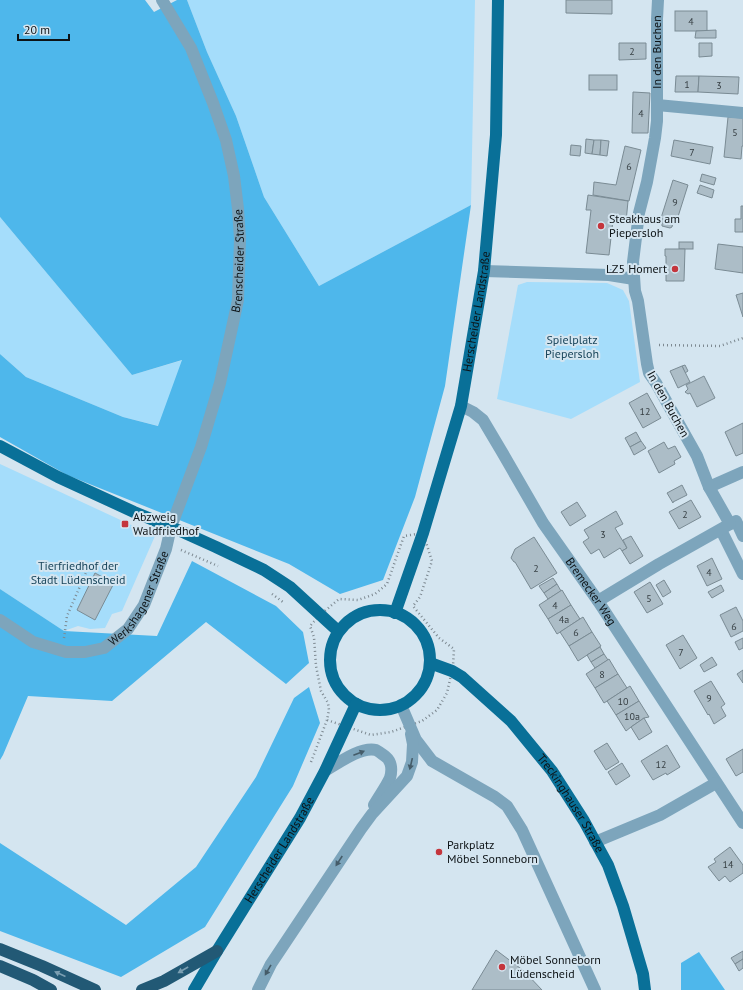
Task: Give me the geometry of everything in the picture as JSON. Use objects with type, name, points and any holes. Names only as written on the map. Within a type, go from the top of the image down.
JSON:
[{"type":"highway","points":[[0,949],[95,990]]},
{"type":"highway","points":[[142,990],[164,981],[217,951]]},
{"type":"highway","points":[[0,966],[52,990]]},
{"type":"main road","name":"Herscheider Landstraße","points":[[395,613],[423,533],[461,406],[484,271],[496,135],[498,0]]},
{"type":"main road","points":[[0,446],[58,477],[134,512],[216,547],[264,570],[290,587],[338,631]]},
{"type":"main road","points":[[384,609],[395,613],[402,614],[412,621],[422,634],[429,650],[430,663],[428,674],[422,687],[414,696],[401,705],[378,710],[356,704],[340,690],[334,681],[330,667],[330,649],[338,631],[346,622],[356,615],[364,611],[384,609]]},
{"type":"main road","name":"Treckinghauser Straße","points":[[430,663],[452,671],[462,677],[510,721],[552,771],[584,822],[608,865],[623,906],[643,974],[645,990]]},
{"type":"main road","name":"Herscheider Landstraße","points":[[194,990],[300,818],[324,772],[356,704]]},
{"type":"street","name":"Brenscheider Straße","points":[[162,0],[191,48],[226,140],[234,176],[240,239],[238,300],[220,383],[200,447],[171,527]]},
{"type":"street","name":"In den Buchen","points":[[658,0],[657,104],[655,138],[647,182],[639,213],[633,262],[635,292],[638,301],[649,373],[697,456],[726,527],[743,574]]},
{"type":"street","name":"In den Buchen","points":[[657,104],[743,113]]},
{"type":"street","points":[[484,271],[609,275],[634,279]]},
{"type":"street","name":"Bremecker Weg","points":[[461,406],[474,412],[483,420],[543,523],[598,601],[743,823]]},
{"type":"street","points":[[709,487],[743,472]]},
{"type":"street","points":[[598,601],[659,564],[736,521],[743,536]]},
{"type":"street","name":"Werkshagener Straße","points":[[0,620],[33,642],[66,652],[85,652],[104,648],[128,629],[144,605],[168,542],[171,527]]},
{"type":"street","points":[[401,705],[416,740],[432,762],[495,797],[507,806],[522,830],[595,990]]},
{"type":"street","points":[[258,990],[271,964],[361,829],[372,814],[407,776],[412,762],[413,744],[410,725]]},
{"type":"street","points":[[324,772],[342,760],[368,750],[376,750],[388,760],[391,766],[390,778],[361,829]]},
{"type":"street","points":[[595,842],[660,815],[716,783]]},
{"type":"path","points":[[644,345],[720,346],[743,338]]},
{"type":"path","points":[[320,615],[339,599],[358,600],[376,594],[387,584],[404,536],[423,533]]},
{"type":"path","points":[[168,542],[182,550],[222,567]]},
{"type":"path","points":[[66,652],[64,640],[67,616],[88,568]]},
{"type":"path","points":[[270,593],[287,606]]},
{"type":"green space","points":[[187,0],[475,0],[471,205],[319,286],[264,197],[236,116],[207,52]]},
{"type":"green space","points":[[0,217],[132,375],[183,360],[159,426],[123,417],[26,377],[0,354]]},
{"type":"green space","name":"Spielplatz Piepersloh","points":[[527,282],[607,283],[623,290],[629,301],[640,382],[571,419],[497,399],[518,285]]},
{"type":"green space","name":"Tierfriedhof der Stadt Lüdenscheid","points":[[0,464],[155,536],[122,611],[112,614],[105,628],[90,629],[78,626],[64,631],[0,589]]},
{"type":"shaded area","points":[[0,0],[145,0],[154,12],[177,0],[187,0],[207,52],[236,116],[264,197],[319,286],[471,205],[445,386],[415,497],[383,580],[340,594],[289,564],[67,475],[0,437],[0,354],[26,377],[123,417],[158,426],[182,360],[132,375],[0,217]]},
{"type":"shaded area","points":[[192,561],[276,606],[303,632],[309,663],[286,684],[206,622],[112,701],[28,696],[0,760],[0,589],[64,631],[157,636]]},
{"type":"shaded area","points":[[309,687],[320,723],[293,786],[205,927],[121,977],[0,931],[0,843],[126,925],[196,867],[256,777],[294,698]]},
{"type":"shaded area","points":[[699,952],[725,990],[681,990],[681,963]]},
{"type":"building","points":[[566,0],[612,0],[612,14],[566,13]]},
{"type":"building","points":[[675,11],[707,11],[707,31],[675,31]]},
{"type":"building","points":[[716,30],[716,38],[695,38],[696,31]]},
{"type":"building","points":[[619,43],[646,43],[646,59],[619,60]]},
{"type":"building","points":[[699,43],[712,43],[712,56],[699,57]]},
{"type":"building","points":[[589,75],[617,75],[617,90],[589,90]]},
{"type":"building","points":[[676,76],[699,76],[698,92],[675,92]]},
{"type":"building","points":[[699,76],[739,77],[738,94],[698,92]]},
{"type":"building","points":[[633,92],[650,93],[648,133],[632,133]]},
{"type":"building","points":[[728,117],[743,118],[743,146],[741,159],[724,157]]},
{"type":"building","points":[[586,139],[594,140],[592,154],[585,153]]},
{"type":"building","points":[[594,140],[601,140],[600,155],[592,154]]},
{"type":"building","points":[[601,140],[609,141],[607,156],[600,155]]},
{"type":"building","points":[[674,140],[713,147],[710,164],[671,156]]},
{"type":"building","points":[[571,145],[581,146],[580,156],[570,155]]},
{"type":"building","points":[[625,146],[641,150],[629,201],[593,195],[594,182],[616,185]]},
{"type":"building","points":[[702,174],[716,178],[714,185],[700,181]]},
{"type":"building","points":[[673,180],[688,185],[676,223],[673,222],[672,227],[670,228],[662,226],[663,219],[661,218]]},
{"type":"building","points":[[700,185],[714,190],[712,198],[697,193]]},
{"type":"building","points":[[588,195],[628,201],[626,222],[613,220],[609,255],[586,253],[591,210],[586,210]]},
{"type":"building","points":[[741,206],[743,206],[743,232],[735,232],[735,219],[741,219]]},
{"type":"building","points":[[679,242],[693,242],[693,249],[679,249]]},
{"type":"building","points":[[718,244],[743,247],[743,273],[715,269]]},
{"type":"building","name":"LZ5 Homert","points":[[665,249],[685,249],[684,281],[666,281]]},
{"type":"building","points":[[743,293],[743,317],[736,295]]},
{"type":"building","points":[[685,365],[688,371],[685,373],[682,366]]},
{"type":"building","points":[[682,366],[690,382],[678,388],[670,371]]},
{"type":"building","points":[[704,376],[715,398],[697,407],[690,393],[688,394],[685,392],[688,389],[686,385]]},
{"type":"building","points":[[647,393],[661,418],[643,428],[629,403]]},
{"type":"building","points":[[743,423],[743,453],[736,456],[725,432]]},
{"type":"building","points":[[636,432],[641,441],[630,447],[625,438]]},
{"type":"building","points":[[641,441],[646,448],[634,455],[630,447]]},
{"type":"building","points":[[664,442],[668,449],[675,446],[681,457],[674,461],[675,464],[659,473],[648,451]]},
{"type":"building","points":[[682,485],[687,495],[673,503],[667,493]]},
{"type":"building","points":[[691,500],[701,517],[679,529],[669,512]]},
{"type":"building","points":[[577,502],[586,516],[570,526],[561,512]]},
{"type":"building","points":[[616,511],[623,524],[615,528],[627,548],[622,551],[620,548],[604,558],[599,549],[591,554],[583,542],[589,538],[584,530]]},
{"type":"building","points":[[631,536],[643,556],[630,564],[622,551],[627,548],[623,540]]},
{"type":"building","points":[[534,537],[557,573],[531,589],[511,558],[515,549]]},
{"type":"building","points":[[712,558],[722,579],[707,586],[697,566]]},
{"type":"building","points":[[95,573],[114,583],[95,620],[77,610]]},
{"type":"building","points":[[553,578],[557,584],[544,593],[539,586]]},
{"type":"building","points":[[664,580],[671,592],[663,597],[656,585]]},
{"type":"building","points":[[650,582],[663,604],[647,613],[634,592]]},
{"type":"building","points":[[557,584],[561,591],[548,599],[544,593]]},
{"type":"building","points":[[721,585],[724,591],[712,598],[708,592]]},
{"type":"building","points":[[562,590],[571,605],[548,619],[539,605]]},
{"type":"building","points":[[571,605],[580,619],[557,634],[548,619]]},
{"type":"building","points":[[736,607],[743,621],[743,631],[731,637],[720,615]]},
{"type":"building","points":[[583,617],[592,632],[569,646],[560,632]]},
{"type":"building","points":[[592,632],[601,646],[578,661],[569,646]]},
{"type":"building","points":[[683,635],[697,658],[680,669],[666,645]]},
{"type":"building","points":[[743,638],[743,648],[739,650],[735,642]]},
{"type":"building","points":[[600,647],[604,654],[591,662],[587,655]]},
{"type":"building","points":[[604,654],[608,660],[595,668],[591,662]]},
{"type":"building","points":[[712,657],[717,665],[704,672],[700,665]]},
{"type":"building","points":[[609,659],[618,674],[595,688],[586,674]]},
{"type":"building","points":[[743,670],[743,683],[737,674]]},
{"type":"building","points":[[618,674],[627,688],[604,703],[595,688]]},
{"type":"building","points":[[711,681],[725,704],[721,707],[726,716],[714,724],[694,691]]},
{"type":"building","points":[[630,686],[639,701],[616,715],[607,701]]},
{"type":"building","points":[[639,701],[649,717],[644,718],[626,731],[616,715]]},
{"type":"building","points":[[644,718],[652,732],[639,740],[631,727]]},
{"type":"building","points":[[607,743],[619,762],[606,770],[594,751]]},
{"type":"building","points":[[667,745],[680,767],[667,775],[666,773],[653,780],[641,761]]},
{"type":"building","points":[[743,749],[743,772],[736,776],[726,759]]},
{"type":"building","points":[[622,763],[630,776],[616,785],[608,772]]},
{"type":"building","points":[[730,847],[743,865],[743,873],[730,882],[725,876],[719,881],[708,867],[716,862],[714,859]]},
{"type":"building","name":"Möbel Sonneborn Lüdenscheid","points":[[496,950],[524,971],[542,990],[472,990]]},
{"type":"building","points":[[743,951],[743,959],[735,964],[731,958]]},
{"type":"building","points":[[743,959],[743,968],[739,971],[735,964]]},
{"type":"place","name":"Steakhaus am Piepersloh","points":[[601,226]]},
{"type":"place","name":"LZ5 Homert","points":[[675,269]]},
{"type":"place","name":"Abzweig Waldfriedhof","points":[[125,524]]},
{"type":"place","name":"Parkplatz Möbel Sonneborn","points":[[439,852]]},
{"type":"place","name":"Möbel Sonneborn Lüdenscheid","points":[[502,967]]}]
